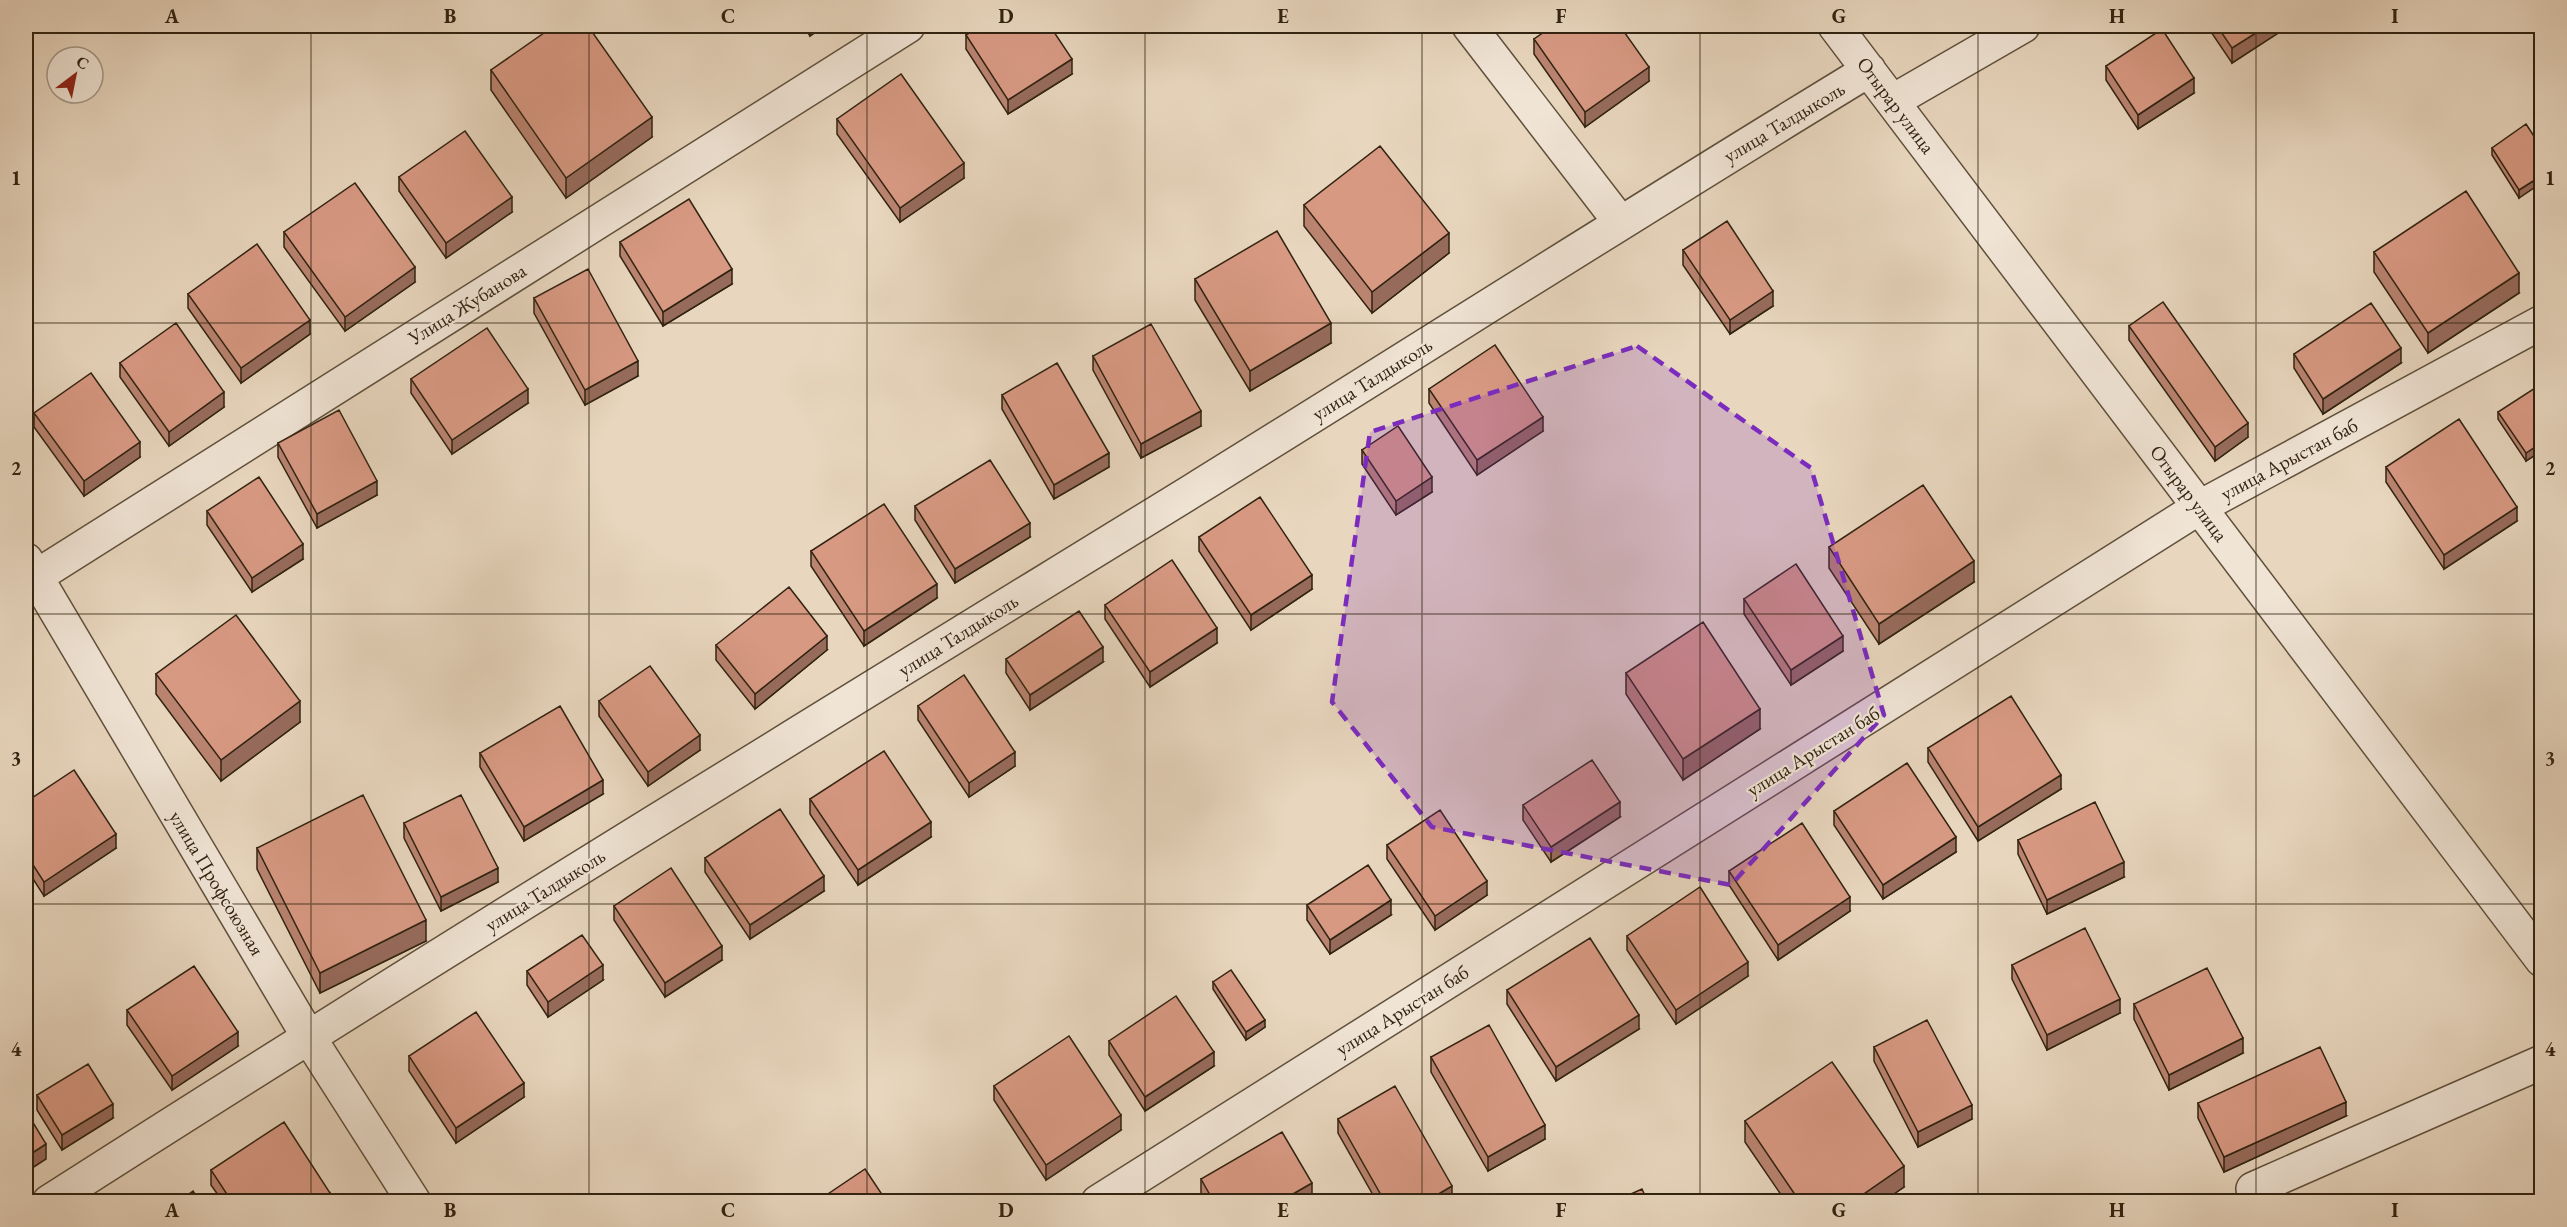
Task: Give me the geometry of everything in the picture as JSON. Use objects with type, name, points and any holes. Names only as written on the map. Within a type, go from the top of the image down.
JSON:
[{"type":"street","name":"Улица Жубанова","points":[[29,573],[908,26]]},
{"type":"street","points":[[1469,26],[1620,222]]},
{"type":"street","name":"Отырар улица","points":[[1835,26],[2541,960]]},
{"type":"street","points":[[1893,100],[2023,26]]},
{"type":"street","name":"улица Талдыколь","points":[[49,1202],[308,1036],[1377,377],[1620,222],[1869,70]]},
{"type":"street","name":"улица Арыстан баб","points":[[1098,1202],[2200,507],[2541,322]]},
{"type":"street","name":"улица Профсоюзная","points":[[29,573],[308,1036],[414,1202]]},
{"type":"street","points":[[2253,1189],[2541,1062]]},
{"type":"highlighted area","points":[[1637,346],[1811,468],[1884,715],[1731,885],[1432,827],[1332,702],[1370,432]]},
{"type":"building","points":[[554,26],[588,26],[652,117],[566,178],[491,70]]},
{"type":"building","points":[[980,26],[1050,26],[1072,59],[1008,100],[966,35]]},
{"type":"building","points":[[1553,26],[1620,26],[1649,67],[1585,112],[1534,39]]},
{"type":"building","points":[[2217,26],[2267,26],[2232,48]]},
{"type":"building","points":[[2162,29],[2194,78],[2138,115],[2106,66]]},
{"type":"building","points":[[901,74],[964,163],[900,208],[837,119]]},
{"type":"building","points":[[2526,124],[2541,147],[2541,176],[2519,190],[2492,148]]},
{"type":"building","points":[[465,131],[512,197],[446,243],[399,177]]},
{"type":"building","points":[[1380,146],[1449,233],[1372,292],[1304,205]]},
{"type":"building","points":[[355,183],[415,267],[345,317],[284,232]]},
{"type":"building","points":[[2466,191],[2519,273],[2428,333],[2374,252]]},
{"type":"building","points":[[689,199],[732,269],[663,312],[620,242]]},
{"type":"building","points":[[1727,221],[1773,291],[1730,320],[1683,250]]},
{"type":"building","points":[[1277,231],[1331,323],[1250,371],[1195,279]]},
{"type":"building","points":[[257,244],[310,320],[241,368],[188,294]]},
{"type":"building","points":[[588,269],[638,361],[585,390],[534,298]]},
{"type":"building","points":[[2163,302],[2248,423],[2215,447],[2129,326]]},
{"type":"building","points":[[2371,303],[2401,348],[2323,399],[2294,354]]},
{"type":"building","points":[[176,323],[224,392],[169,432],[120,363]]},
{"type":"building","points":[[1151,324],[1201,411],[1141,444],[1093,356]]},
{"type":"building","points":[[487,328],[528,389],[452,440],[411,379]]},
{"type":"building","points":[[1495,345],[1543,417],[1477,460],[1429,389]]},
{"type":"building","points":[[1057,363],[1109,453],[1054,485],[1002,395]]},
{"type":"building","points":[[91,373],[140,442],[84,481],[34,413]]},
{"type":"building","points":[[2535,388],[2541,398],[2541,443],[2526,453],[2498,412]]},
{"type":"building","points":[[339,410],[377,481],[317,514],[278,443]]},
{"type":"building","points":[[2459,419],[2517,507],[2444,555],[2386,467]]},
{"type":"building","points":[[1398,426],[1432,477],[1396,501],[1362,450]]},
{"type":"building","points":[[990,460],[1030,523],[955,569],[915,506]]},
{"type":"building","points":[[259,477],[303,544],[252,578],[207,511]]},
{"type":"building","points":[[1923,485],[1974,561],[1879,624],[1829,547]]},
{"type":"building","points":[[1260,497],[1312,575],[1251,615],[1199,537]]},
{"type":"building","points":[[884,504],[937,584],[864,631],[811,551]]},
{"type":"building","points":[[1172,560],[1217,628],[1150,672],[1105,605]]},
{"type":"building","points":[[1796,564],[1843,636],[1791,670],[1744,599]]},
{"type":"building","points":[[789,587],[827,636],[755,694],[716,645]]},
{"type":"building","points":[[1079,611],[1103,647],[1030,695],[1006,659]]},
{"type":"building","points":[[236,615],[300,701],[221,760],[156,674]]},
{"type":"building","points":[[1703,622],[1760,709],[1683,759],[1626,673]]},
{"type":"building","points":[[650,666],[700,735],[648,772],[599,701]]},
{"type":"building","points":[[964,675],[1015,752],[969,783],[918,706]]},
{"type":"building","points":[[2011,696],[2061,775],[1978,827],[1928,748]]},
{"type":"building","points":[[560,706],[603,780],[524,827],[480,753]]},
{"type":"building","points":[[2541,743],[2541,757],[2535,747]]},
{"type":"building","points":[[884,751],[931,822],[858,870],[810,799]]},
{"type":"building","points":[[1592,760],[1620,802],[1551,847],[1523,805]]},
{"type":"building","points":[[1907,763],[1956,837],[1883,885],[1834,811]]},
{"type":"building","points":[[74,770],[116,834],[44,882],[26,854],[26,802]]},
{"type":"building","points":[[363,795],[426,920],[320,973],[257,848]]},
{"type":"building","points":[[461,795],[498,868],[441,897],[404,823]]},
{"type":"building","points":[[2095,802],[2124,862],[2047,900],[2018,840]]},
{"type":"building","points":[[780,809],[824,876],[750,925],[705,858]]},
{"type":"building","points":[[1440,810],[1487,881],[1435,916],[1387,845]]},
{"type":"building","points":[[1802,823],[1850,897],[1778,945],[1729,871]]},
{"type":"building","points":[[1368,865],[1391,900],[1330,940],[1307,905]]},
{"type":"building","points":[[671,868],[722,946],[665,983],[614,906]]},
{"type":"building","points":[[1700,887],[1748,962],[1676,1010],[1627,936]]},
{"type":"building","points":[[2085,928],[2120,999],[2047,1035],[2012,965]]},
{"type":"building","points":[[582,935],[603,965],[548,1002],[527,971]]},
{"type":"building","points":[[1590,938],[1639,1015],[1556,1067],[1507,990]]},
{"type":"building","points":[[194,966],[238,1032],[172,1076],[127,1010]]},
{"type":"building","points":[[2207,968],[2243,1038],[2169,1075],[2134,1004]]},
{"type":"building","points":[[1231,970],[1265,1020],[1246,1032],[1213,982]]},
{"type":"building","points":[[1176,996],[1214,1052],[1145,1097],[1109,1041]]},
{"type":"building","points":[[476,1012],[524,1083],[456,1128],[409,1056]]},
{"type":"building","points":[[1927,1020],[1972,1105],[1918,1132],[1874,1047]]},
{"type":"building","points":[[1489,1025],[1545,1125],[1488,1157],[1431,1057]]},
{"type":"building","points":[[1069,1036],[1121,1115],[1046,1165],[994,1086]]},
{"type":"building","points":[[2320,1047],[2346,1102],[2224,1157],[2198,1103]]},
{"type":"building","points":[[1832,1062],[1904,1166],[1852,1202],[1800,1202],[1745,1121]]},
{"type":"building","points":[[88,1064],[113,1104],[62,1135],[37,1095]]},
{"type":"building","points":[[1395,1086],[1452,1186],[1425,1202],[1385,1202],[1338,1119]]},
{"type":"building","points":[[26,1111],[46,1144],[26,1157]]},
{"type":"building","points":[[284,1122],[330,1193],[318,1202],[232,1202],[211,1170]]},
{"type":"building","points":[[1282,1132],[1312,1183],[1279,1202],[1214,1202],[1201,1179]]},
{"type":"building","points":[[865,1169],[887,1202],[816,1202]]},
{"type":"building","points":[[1642,1189],[1648,1202],[1613,1202]]},
{"type":"building","points":[[193,1191],[200,1202],[178,1202]]},
{"type":"building","points":[[1164,1194],[1168,1202],[1150,1202]]}]
